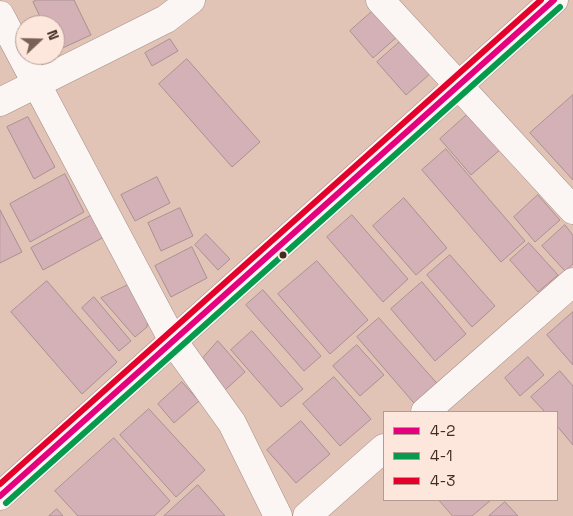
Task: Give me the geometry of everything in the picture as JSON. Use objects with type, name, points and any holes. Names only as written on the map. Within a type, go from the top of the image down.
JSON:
[{"type":"street","points":[[0,102],[38,85],[166,19],[191,0]]},
{"type":"street","points":[[380,0],[573,210]]},
{"type":"street","points":[[0,496],[554,0]]},
{"type":"street","points":[[0,15],[173,341],[232,423],[278,516]]},
{"type":"street","points":[[426,411],[573,282]]},
{"type":"street","points":[[307,516],[383,449]]},
{"type":"building","points":[[37,0],[74,0],[91,35],[65,47],[65,15],[39,15],[33,2]]},
{"type":"building","points":[[375,9],[398,36],[373,58],[350,31]]},
{"type":"building","points":[[170,39],[178,51],[152,66],[145,53]]},
{"type":"building","points":[[402,40],[431,73],[406,95],[377,62]]},
{"type":"building","points":[[187,59],[260,142],[232,167],[159,84]]},
{"type":"building","points":[[573,95],[573,180],[530,133]]},
{"type":"building","points":[[469,113],[501,149],[471,175],[440,139]]},
{"type":"building","points":[[28,117],[55,167],[34,179],[7,127]]},
{"type":"building","points":[[446,149],[525,241],[501,262],[422,170]]},
{"type":"building","points":[[65,174],[84,212],[30,242],[10,204]]},
{"type":"building","points":[[157,177],[170,203],[135,221],[121,195]]},
{"type":"building","points":[[538,195],[560,220],[535,242],[514,217]]},
{"type":"building","points":[[404,198],[447,248],[416,275],[373,226]]},
{"type":"building","points":[[180,208],[193,236],[161,251],[148,223]]},
{"type":"building","points":[[0,210],[22,252],[0,263]]},
{"type":"building","points":[[92,215],[104,237],[43,270],[31,248]]},
{"type":"building","points":[[352,215],[408,279],[383,302],[327,237]]},
{"type":"building","points":[[565,225],[573,235],[573,264],[565,271],[542,246]]},
{"type":"building","points":[[206,234],[230,259],[218,270],[195,245]]},
{"type":"building","points":[[529,243],[558,275],[538,292],[510,260]]},
{"type":"building","points":[[192,247],[207,278],[171,297],[155,266]]},
{"type":"building","points":[[450,255],[495,306],[472,327],[427,275]]},
{"type":"building","points":[[317,261],[368,320],[330,354],[278,294]]},
{"type":"building","points":[[47,281],[117,362],[82,394],[11,312]]},
{"type":"building","points":[[422,282],[466,334],[435,361],[391,309]]},
{"type":"building","points":[[130,284],[148,318],[147,327],[135,337],[101,298]]},
{"type":"building","points":[[263,290],[321,356],[304,371],[246,305]]},
{"type":"building","points":[[94,297],[131,341],[119,351],[82,308]]},
{"type":"building","points":[[573,312],[573,365],[547,335]]},
{"type":"building","points":[[379,318],[442,389],[419,409],[357,337]]},
{"type":"building","points":[[252,331],[303,389],[281,407],[231,350]]},
{"type":"building","points":[[218,341],[245,372],[225,390],[203,358]]},
{"type":"building","points":[[357,345],[384,375],[360,396],[333,366]]},
{"type":"building","points":[[528,357],[544,375],[520,396],[505,378]]},
{"type":"building","points":[[560,371],[573,386],[573,445],[558,427],[558,411],[544,411],[531,397]]},
{"type":"building","points":[[334,377],[371,419],[340,446],[303,404]]},
{"type":"building","points":[[182,382],[199,401],[174,423],[158,404]]},
{"type":"building","points":[[149,409],[205,470],[176,497],[120,435]]},
{"type":"building","points":[[301,421],[330,454],[296,483],[267,450]]},
{"type":"building","points":[[114,438],[170,501],[154,516],[78,516],[55,491]]},
{"type":"building","points":[[198,485],[225,516],[164,516]]},
{"type":"building","points":[[440,501],[490,501],[472,516],[453,516]]},
{"type":"building","points":[[505,502],[518,516],[489,516]]},
{"type":"building","points":[[57,509],[63,516],[49,516]]},
{"type":"transit line","name":"4-3","points":[[0,484],[541,0]]},
{"type":"transit line","name":"4-2","points":[[0,496],[554,0]]},
{"type":"transit line","name":"4-1","points":[[6,503],[560,7]]}]
